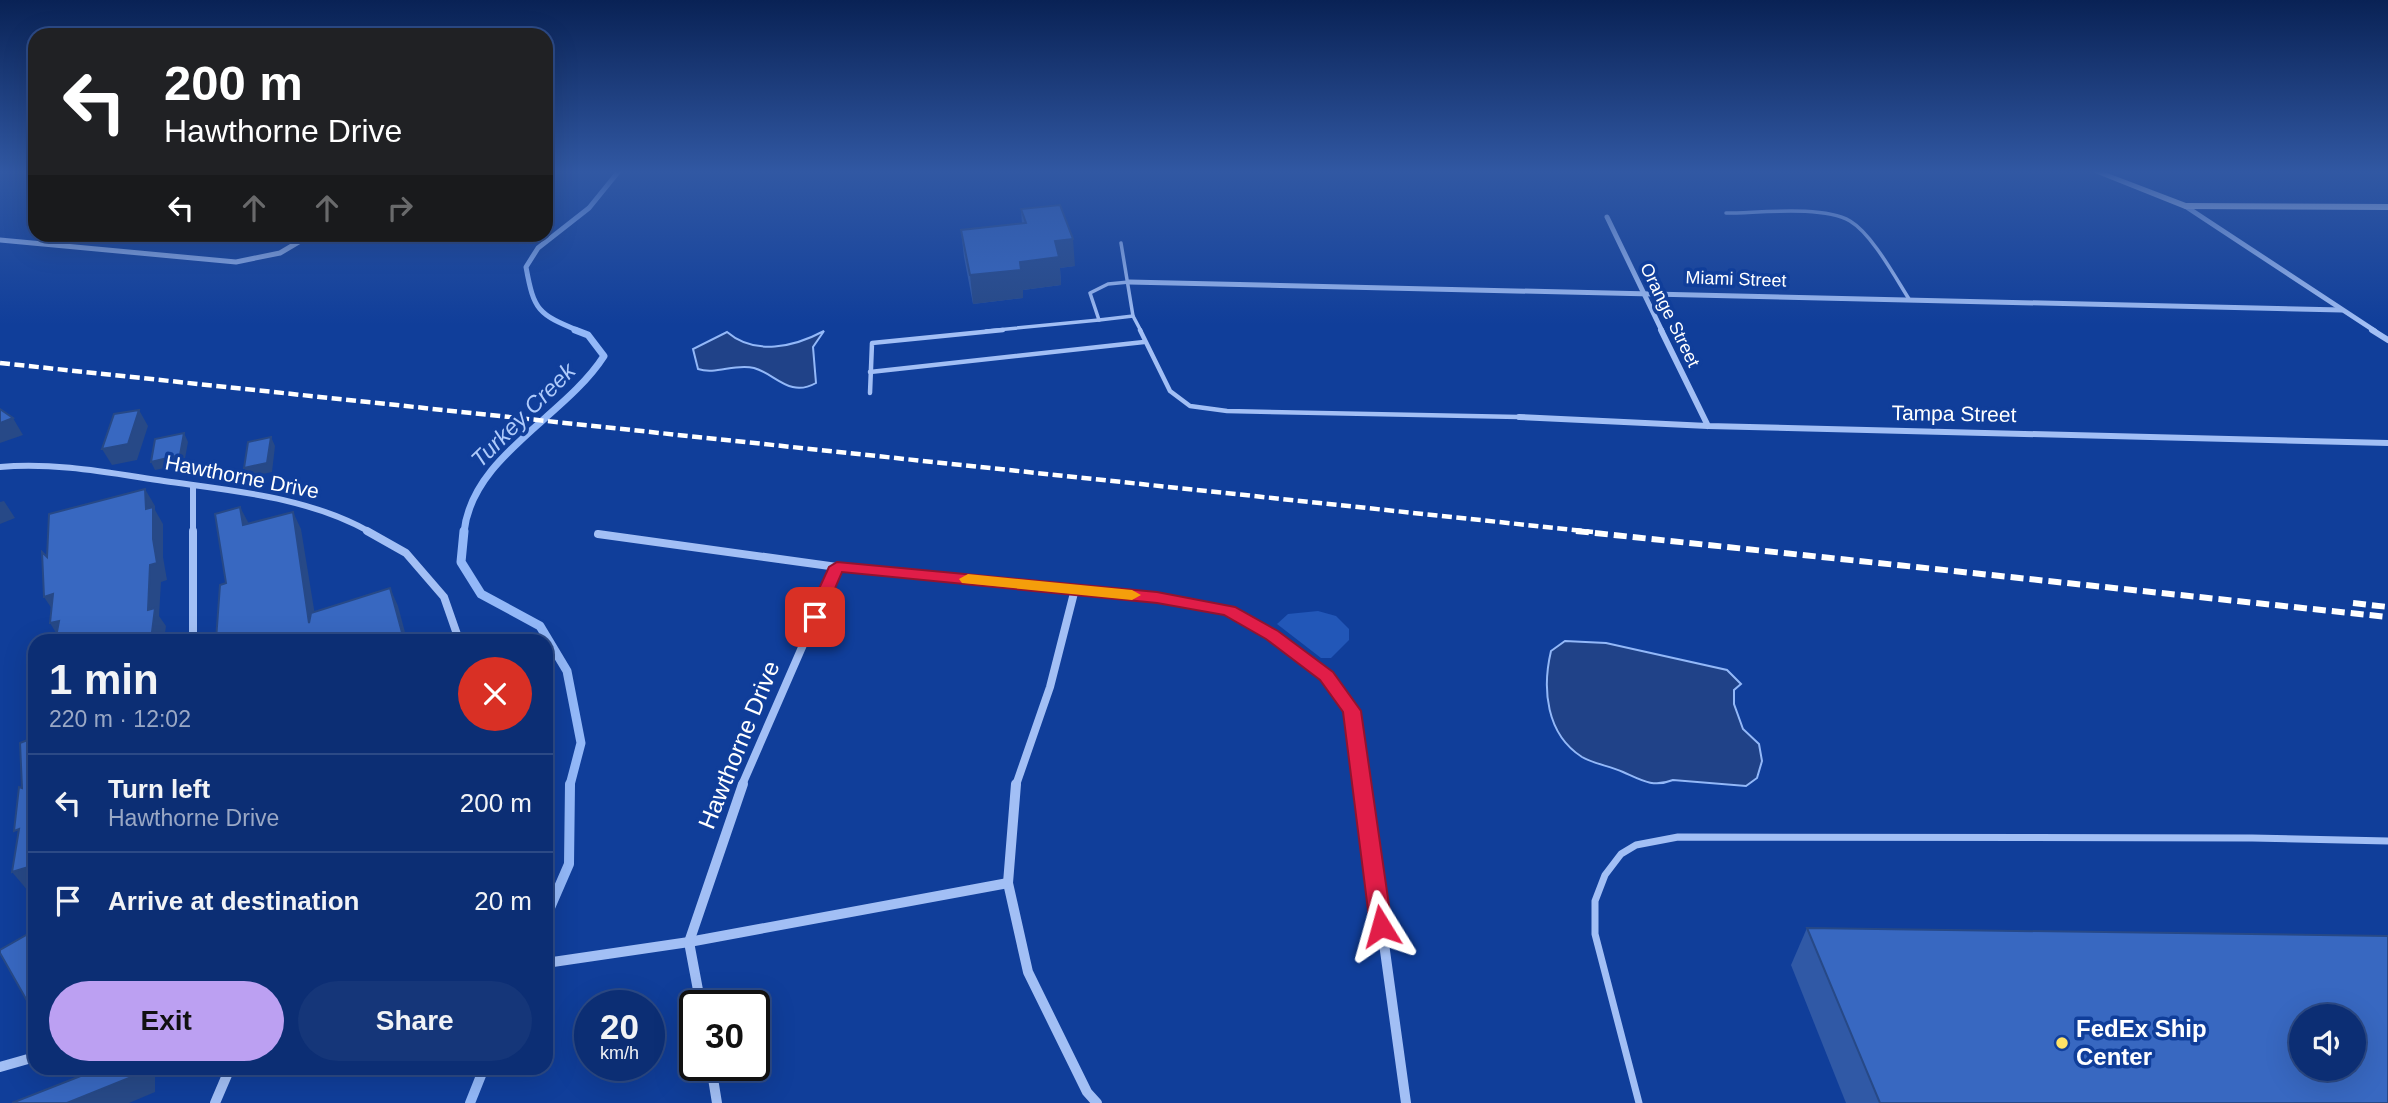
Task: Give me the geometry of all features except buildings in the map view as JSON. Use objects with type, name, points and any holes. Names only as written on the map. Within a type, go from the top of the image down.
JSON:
[{"type":"street","name":"Orange Street","points":[[1610,222],[1708,426]]},
{"type":"street","points":[[2210,222],[2388,340]]},
{"type":"street","points":[[0,240],[236,262],[280,253],[299,242]]},
{"type":"street","name":"Miami Street","points":[[1129,282],[1475,290],[1641,290],[2342,310]]},
{"type":"street","name":"Tampa Street","points":[[1519,417],[1708,426],[2388,443]]},
{"type":"street","name":"Hawthorne Drive","points":[[0,467],[30,464],[58,467],[264,496],[343,517],[406,553],[444,597],[457,634]]},
{"type":"street","points":[[193,486],[193,634]]},
{"type":"street","points":[[598,534],[837,567],[1157,597],[1229,610],[1272,635],[1326,676],[1352,711],[1406,1103]]},
{"type":"street","name":"Hawthorne Drive","points":[[698,990],[689,942],[749,766],[837,567]]},
{"type":"street","points":[[1075,589],[1050,687],[1015,787],[1008,883],[1028,972],[1087,1092],[1097,1103]]},
{"type":"street","points":[[553,962],[689,942],[1008,883]]},
{"type":"street","points":[[0,1067],[28,1059]]},
{"type":"street","points":[[215,1103],[227,1075]]},
{"type":"street","points":[[714,1081],[718,1103]]},
{"type":"lane","points":[[1853,222],[1887,265],[1909,299]]},
{"type":"lane","points":[[1121,243],[1133,316],[1144,342],[1170,391],[1190,406],[1227,411],[1519,417]]},
{"type":"lane","points":[[1098,320],[1090,293],[1112,282],[1129,282]]},
{"type":"lane","points":[[870,394],[872,343],[1133,316]]},
{"type":"lane","points":[[870,372],[1144,342]]},
{"type":"lane","points":[[1639,1103],[1595,934],[1595,901],[1605,875],[1621,854],[1636,845],[1678,836],[2388,841]]},
{"type":"shaded area","points":[[824,331],[813,347],[816,383],[806,387],[790,386],[754,368],[712,371],[698,369],[693,349],[727,332],[750,344],[775,346],[788,345]]},
{"type":"shaded area","points":[[1318,611],[1336,616],[1349,629],[1349,640],[1331,658],[1321,658],[1277,624],[1288,614]]},
{"type":"shaded area","points":[[1565,641],[1606,643],[1727,670],[1741,684],[1734,690],[1734,704],[1743,729],[1759,744],[1762,761],[1757,778],[1746,786],[1673,780],[1653,783],[1582,757],[1561,736],[1554,723],[1547,695],[1551,651]]},
{"type":"waterway","name":"Turkey Creek","points":[[553,236],[571,222]]},
{"type":"waterway","name":"Turkey Creek","points":[[546,242],[538,248],[526,267],[535,302],[546,315],[579,331]]},
{"type":"waterway","name":"Turkey Creek","points":[[464,532],[471,505],[484,481],[522,438],[567,399],[604,356],[588,335],[575,330]]},
{"type":"waterway","name":"Turkey Creek","points":[[464,531],[461,562],[481,594],[540,626],[545,634]]},
{"type":"waterway","name":"Turkey Creek","points":[[553,648],[567,671],[581,743],[570,785]]},
{"type":"waterway","name":"Turkey Creek","points":[[553,901],[569,864],[570,784]]},
{"type":"waterway","name":"Turkey Creek","points":[[470,1103],[481,1075]]},
{"type":"railway","points":[[0,363],[1593,532]]},
{"type":"railway","points":[[1576,531],[2388,617]]},
{"type":"railway","points":[[2353,603],[2388,607]]},
{"type":"slow traffic","points":[[968,579],[1132,595]]},
{"type":"place","name":"FedEx Ship Center","points":[[2062,1043]]},
{"type":"route","points":[[815,617],[837,567],[1157,597],[1229,610],[1272,635],[1326,676],[1352,711],[1381,926]]}]
